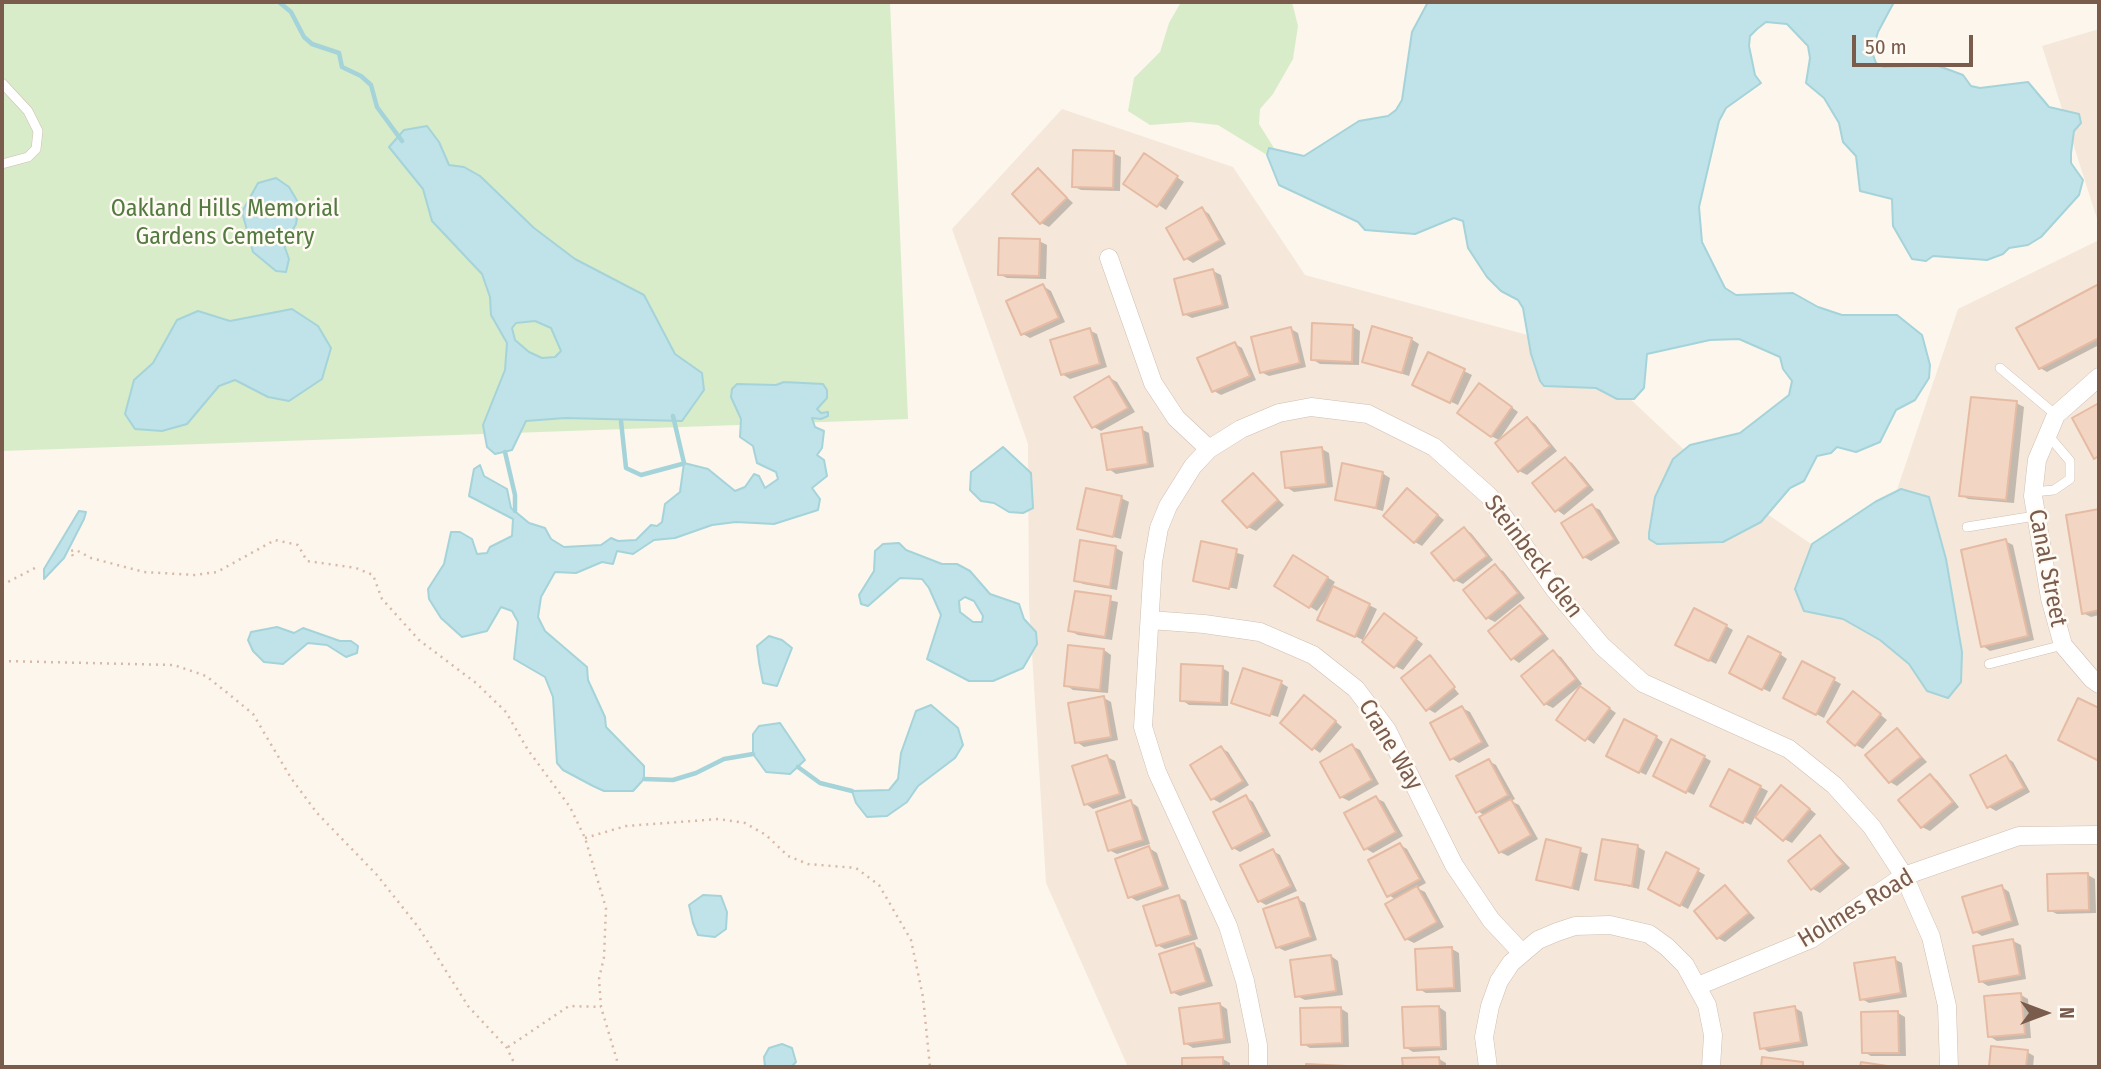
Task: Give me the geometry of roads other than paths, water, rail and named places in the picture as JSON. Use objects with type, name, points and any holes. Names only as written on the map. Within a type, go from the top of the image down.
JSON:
[{"type":"street","points":[[1109,258],[1153,383],[1176,418],[1209,449]]},
{"type":"street","name":"Canal Street","points":[[2099,377],[2056,415],[2037,460],[2033,492],[2035,516],[2063,645],[2099,684]]},
{"type":"street","name":"Steinbeck Glen","points":[[1258,1067],[1258,1045],[1245,981],[1228,926],[1157,772],[1143,727],[1153,562],[1159,528],[1180,485],[1209,449],[1241,429],[1279,413],[1311,407],[1368,414],[1434,447],[1489,496],[1555,590],[1602,646],[1643,683],[1789,749],[1834,785],[1865,819],[1904,876],[1931,937],[1947,1006],[1949,1067]]},
{"type":"street","name":"Crane Way","points":[[1150,620],[1260,632],[1312,654],[1356,689],[1387,730],[1454,865],[1491,919],[1521,953]]},
{"type":"street","name":"Holmes Road","points":[[1698,986],[1811,939],[1904,876],[2019,836],[2099,835]]},
{"type":"street","points":[[1488,1067],[1484,1037],[1490,1006],[1499,981],[1521,953],[1557,932],[1575,926],[1610,925],[1649,934],[1685,965],[1707,1005],[1713,1035],[1711,1067]]},
{"type":"lane","points":[[2,83],[28,111],[38,131],[36,149],[28,157],[2,164]]},
{"type":"lane","points":[[2000,368],[2056,415]]},
{"type":"lane","points":[[2033,492],[2053,490],[2070,479],[2070,461],[2048,435]]},
{"type":"lane","points":[[1967,527],[2035,516]]},
{"type":"lane","points":[[1989,664],[2063,645]]},
{"type":"water","points":[[1428,2],[1894,2],[1878,32],[1872,52],[1876,63],[1883,67],[1936,65],[1963,75],[1971,86],[1980,88],[2028,82],[2049,107],[2079,114],[2081,123],[2074,131],[2071,163],[2083,180],[2079,195],[2041,237],[2028,245],[2009,248],[2003,254],[1987,260],[1933,256],[1926,261],[1912,259],[1893,226],[1892,199],[1860,191],[1856,156],[1843,142],[1839,123],[1824,98],[1806,83],[1810,58],[1808,46],[1787,24],[1766,22],[1757,29],[1750,36],[1749,46],[1755,75],[1761,83],[1726,108],[1719,121],[1699,207],[1702,242],[1725,288],[1736,295],[1793,293],[1818,307],[1842,315],[1897,315],[1922,335],[1930,365],[1929,378],[1915,400],[1896,410],[1880,442],[1856,452],[1837,447],[1831,453],[1817,456],[1804,481],[1790,488],[1761,522],[1723,542],[1657,544],[1649,539],[1655,497],[1673,459],[1690,445],[1740,433],[1789,395],[1792,381],[1783,369],[1780,357],[1739,339],[1710,340],[1647,354],[1644,388],[1634,399],[1617,399],[1596,388],[1544,386],[1531,354],[1523,308],[1518,300],[1501,291],[1487,277],[1468,248],[1463,221],[1454,218],[1415,234],[1365,230],[1358,222],[1279,185],[1267,155],[1269,148],[1304,156],[1359,121],[1388,116],[1396,110],[1402,100],[1412,32]]},
{"type":"water","points":[[427,126],[439,142],[449,165],[464,167],[480,176],[534,228],[575,259],[644,295],[675,354],[702,373],[704,390],[682,421],[565,418],[526,421],[512,450],[495,454],[487,447],[483,425],[505,370],[507,343],[491,315],[490,297],[482,274],[432,221],[423,189],[389,147],[404,130]],"holes":[[[535,321],[551,328],[561,351],[555,357],[542,358],[529,352],[515,340],[512,328],[516,323]]]},
{"type":"water","points":[[276,178],[289,187],[299,204],[296,224],[284,245],[289,259],[286,272],[276,271],[253,252],[242,212],[258,183]]},
{"type":"water","points":[[292,309],[318,326],[331,348],[322,379],[289,401],[268,397],[235,380],[219,386],[187,424],[162,431],[135,429],[125,414],[134,380],[153,363],[177,320],[198,311],[230,321]]},
{"type":"water","points":[[784,382],[823,384],[827,390],[827,398],[817,409],[821,413],[828,412],[828,416],[821,419],[812,418],[815,427],[824,431],[822,448],[817,455],[824,460],[827,476],[812,488],[820,499],[818,510],[774,524],[736,522],[712,525],[675,538],[654,540],[633,554],[617,551],[613,564],[602,562],[576,573],[555,572],[541,597],[538,617],[545,631],[587,667],[588,680],[605,717],[606,727],[644,766],[644,779],[633,791],[604,791],[593,786],[563,770],[557,763],[553,697],[545,677],[514,659],[518,622],[512,611],[501,607],[487,631],[462,637],[441,618],[429,599],[428,589],[444,564],[451,532],[460,532],[472,539],[477,554],[487,553],[490,547],[512,536],[513,519],[469,496],[474,469],[480,465],[484,476],[507,489],[511,508],[529,523],[545,528],[551,539],[564,547],[601,545],[611,538],[618,541],[636,540],[651,525],[657,526],[662,522],[665,504],[680,492],[684,463],[708,469],[735,491],[745,487],[754,474],[759,476],[765,488],[778,479],[776,472],[757,463],[753,446],[740,437],[741,419],[731,397],[732,389],[737,384],[776,385]]},
{"type":"water","points":[[1003,447],[1031,473],[1033,508],[1023,513],[1009,512],[994,503],[981,501],[970,490],[971,472]]},
{"type":"water","points":[[1901,489],[1929,497],[1946,559],[1962,652],[1961,682],[1948,698],[1927,691],[1909,664],[1880,640],[1843,619],[1804,611],[1795,589],[1812,544],[1875,502]]},
{"type":"water","points":[[79,511],[86,512],[84,519],[64,558],[44,579],[44,569]]},
{"type":"water","points":[[899,543],[906,550],[942,564],[957,564],[970,571],[990,594],[1019,604],[1024,619],[1036,632],[1037,644],[1023,668],[993,681],[969,681],[927,659],[941,615],[922,579],[900,578],[868,606],[861,604],[859,595],[874,571],[875,551],[883,544]],"holes":[[[965,597],[974,601],[983,616],[982,622],[973,622],[960,612],[959,601]]]},
{"type":"water","points":[[277,627],[294,633],[303,628],[340,641],[351,641],[358,646],[357,653],[346,657],[327,645],[308,643],[283,664],[264,662],[253,651],[248,640],[251,632]]},
{"type":"water","points":[[769,636],[782,640],[792,648],[777,686],[763,683],[759,662],[757,646]]},
{"type":"water","points":[[931,705],[958,728],[963,745],[955,758],[918,786],[907,802],[887,816],[867,817],[856,803],[852,791],[889,790],[898,779],[901,753],[916,711]]},
{"type":"water","points":[[780,723],[805,760],[790,774],[766,772],[753,754],[753,734],[759,726]]},
{"type":"water","points":[[703,895],[721,896],[727,912],[726,929],[715,937],[698,935],[693,923],[689,905]]},
{"type":"water","points":[[782,1044],[792,1048],[796,1062],[791,1067],[765,1067],[764,1057],[769,1048]]},
{"type":"waterway","points":[[279,2],[291,12],[304,37],[312,44],[339,53],[342,67],[361,76],[371,85],[377,107],[402,141]]},
{"type":"waterway","points":[[673,416],[684,463]]},
{"type":"waterway","points":[[621,421],[626,468],[641,475],[682,464]]},
{"type":"waterway","points":[[505,452],[515,495],[515,511]]},
{"type":"waterway","points":[[644,779],[673,780],[696,773],[724,759],[753,754]]},
{"type":"waterway","points":[[798,767],[820,783],[852,791]]},
{"type":"park label","name":"Oakland Hills Memorial Gardens Cemetery","points":[[225,223]]}]
